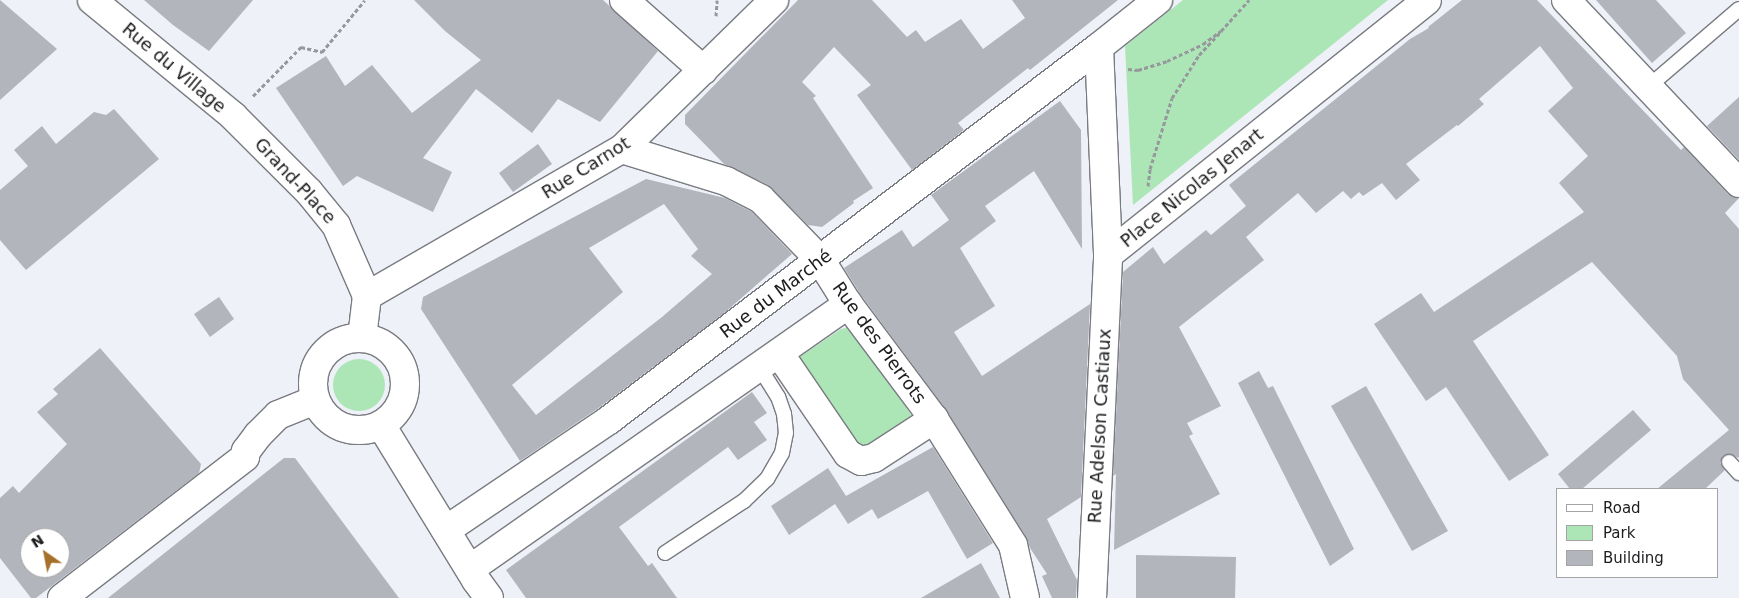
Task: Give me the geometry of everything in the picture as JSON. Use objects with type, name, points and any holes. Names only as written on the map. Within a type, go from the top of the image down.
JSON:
[{"type":"street","name":"Rue du Village","points":[[92,0],[233,116]]},
{"type":"street","points":[[624,0],[703,70]]},
{"type":"street","name":"Rue Carnot","points":[[367,296],[622,149],[774,0]]},
{"type":"street","points":[[1099,58],[1158,0]]},
{"type":"street","name":"Place Nicolas Jenart","points":[[1108,255],[1427,0]]},
{"type":"street","points":[[1566,0],[1739,183]]},
{"type":"street","name":"Place Nicolas Jenart","points":[[1099,58],[1108,255]]},
{"type":"street","name":"Rue du Marché","points":[[446,530],[609,420],[821,261],[1099,58]]},
{"type":"street","name":"Grand-Place","points":[[233,116],[309,192],[336,225],[367,296]]},
{"type":"street","name":"Rue des Pierrots","points":[[622,149],[726,181],[762,199],[821,261],[848,304],[934,419],[1012,545],[1025,598]]},
{"type":"street","name":"Rue Adelson Castiaux","points":[[1092,598],[1108,255]]},
{"type":"street","points":[[362,338],[367,296]]},
{"type":"street","points":[[470,569],[848,304]]},
{"type":"street","points":[[362,338],[377,341],[390,349],[399,361],[404,375],[405,389],[401,404],[393,416],[381,425],[362,431],[339,427],[328,420],[316,400],[312,388],[313,377],[322,356],[340,342],[362,338]]},
{"type":"street","name":"Rue des Pierrots","points":[[769,360],[848,454],[861,461],[874,458],[934,419]]},
{"type":"street","points":[[62,598],[245,457],[246,451],[258,435],[278,415],[316,400]]},
{"type":"street","points":[[381,425],[489,598]]},
{"type":"lane","points":[[1648,87],[1739,8]]},
{"type":"lane","points":[[665,553],[744,501],[767,479],[782,453],[786,433],[784,414],[769,360]]},
{"type":"lane","points":[[1729,462],[1739,473]]},
{"type":"path","points":[[233,116],[301,47],[322,52],[365,0]]},
{"type":"path","points":[[1142,228],[1150,169],[1172,98],[1199,56],[1249,0]]},
{"type":"path","points":[[1099,58],[1138,70],[1167,61],[1203,44],[1221,31]]},
{"type":"green space","points":[[1183,0],[1388,0],[1133,205],[1125,46]]},
{"type":"green space","points":[[849,327],[857,332],[911,415],[912,422],[862,453],[799,362],[801,356],[841,329]]},
{"type":"green space","points":[[354,359],[364,359],[378,366],[385,380],[385,390],[378,404],[364,411],[354,411],[344,407],[337,400],[333,390],[333,380],[337,370],[344,363]]},
{"type":"building","points":[[0,0],[57,49],[0,100]]},
{"type":"building","points":[[144,0],[253,0],[209,51],[173,25]]},
{"type":"building","points":[[414,0],[603,0],[658,51],[600,122],[558,99],[532,133],[476,89],[423,158],[452,172],[433,212],[357,176],[343,186],[276,88],[326,56],[345,86],[372,65],[412,113],[481,60],[445,31]]},
{"type":"building","points":[[798,0],[872,0],[907,37],[916,30],[925,42],[961,19],[983,49],[1025,18],[1012,0],[1118,0],[1030,70],[1028,68],[958,123],[964,130],[912,170],[857,95],[871,85],[834,47],[802,82],[816,96],[813,98],[873,188],[853,201],[854,203],[822,227],[808,225],[768,185],[724,164],[685,124],[685,115]]},
{"type":"building","points":[[1462,0],[1537,0],[1681,150],[1684,147],[1728,194],[1739,198],[1725,213],[1739,229],[1739,457],[1731,454],[1723,456],[1720,463],[1725,470],[1706,488],[1658,488],[1729,430],[1683,379],[1677,356],[1592,262],[1473,341],[1549,455],[1509,481],[1446,387],[1426,401],[1374,324],[1421,293],[1434,312],[1584,212],[1559,183],[1588,156],[1548,111],[1573,88],[1540,46],[1479,99],[1484,104],[1458,126],[1406,164],[1420,180],[1396,200],[1382,183],[1363,196],[1359,192],[1351,199],[1343,191],[1316,213],[1298,193],[1246,237],[1264,260],[1179,327],[1221,406],[1187,423],[1193,434],[1189,436],[1220,494],[1114,550],[1116,474],[1113,476],[1123,272],[1153,247],[1164,264],[1206,230],[1211,235],[1246,206],[1229,185],[1410,39]]},
{"type":"building","points":[[1596,0],[1656,0],[1686,33],[1652,63]]},
{"type":"building","points":[[1739,97],[1739,160],[1707,126]]},
{"type":"building","points":[[1060,101],[1081,130],[1082,249],[1034,171],[985,206],[996,221],[960,248],[995,306],[954,332],[982,376],[1090,304],[1081,497],[1047,519],[1077,580],[1076,598],[1052,598],[1042,576],[1047,574],[947,411],[861,295],[844,268],[902,230],[913,247],[949,220],[931,195]]},
{"type":"building","points":[[114,109],[159,159],[26,270],[0,240],[0,190],[28,166],[14,150],[42,126],[56,144],[94,112],[106,115]]},
{"type":"building","points":[[538,144],[552,164],[513,192],[499,173]]},
{"type":"building","points":[[646,179],[725,198],[752,212],[792,254],[723,314],[600,407],[520,461],[421,309],[423,297]],"holes":[[[664,204],[698,249],[691,256],[712,274],[662,317],[536,415],[512,385],[623,292],[589,248]]]},
{"type":"building","points":[[219,297],[234,319],[210,337],[194,314]]},
{"type":"building","points":[[100,348],[201,464],[199,473],[70,572],[70,528],[20,528],[20,578],[62,578],[36,598],[31,598],[0,558],[0,498],[13,486],[19,493],[67,444],[37,412],[58,394],[53,389]]},
{"type":"building","points":[[1259,371],[1268,388],[1273,386],[1354,549],[1330,566],[1238,383]]},
{"type":"building","points":[[1366,386],[1448,531],[1412,551],[1331,406]]},
{"type":"building","points":[[752,392],[767,413],[754,422],[767,440],[738,460],[728,447],[619,527],[648,566],[652,563],[677,598],[526,598],[506,570]]},
{"type":"building","points":[[1633,410],[1651,430],[1583,488],[1569,488],[1558,474]]},
{"type":"building","points":[[933,447],[993,543],[967,559],[928,491],[878,519],[872,509],[848,524],[835,504],[789,535],[771,506],[828,468],[846,496]]},
{"type":"building","points":[[284,458],[295,458],[399,598],[108,598]]},
{"type":"building","points":[[1136,555],[1236,557],[1235,598],[1136,598]]},
{"type":"building","points":[[981,563],[1000,598],[921,598]]}]
